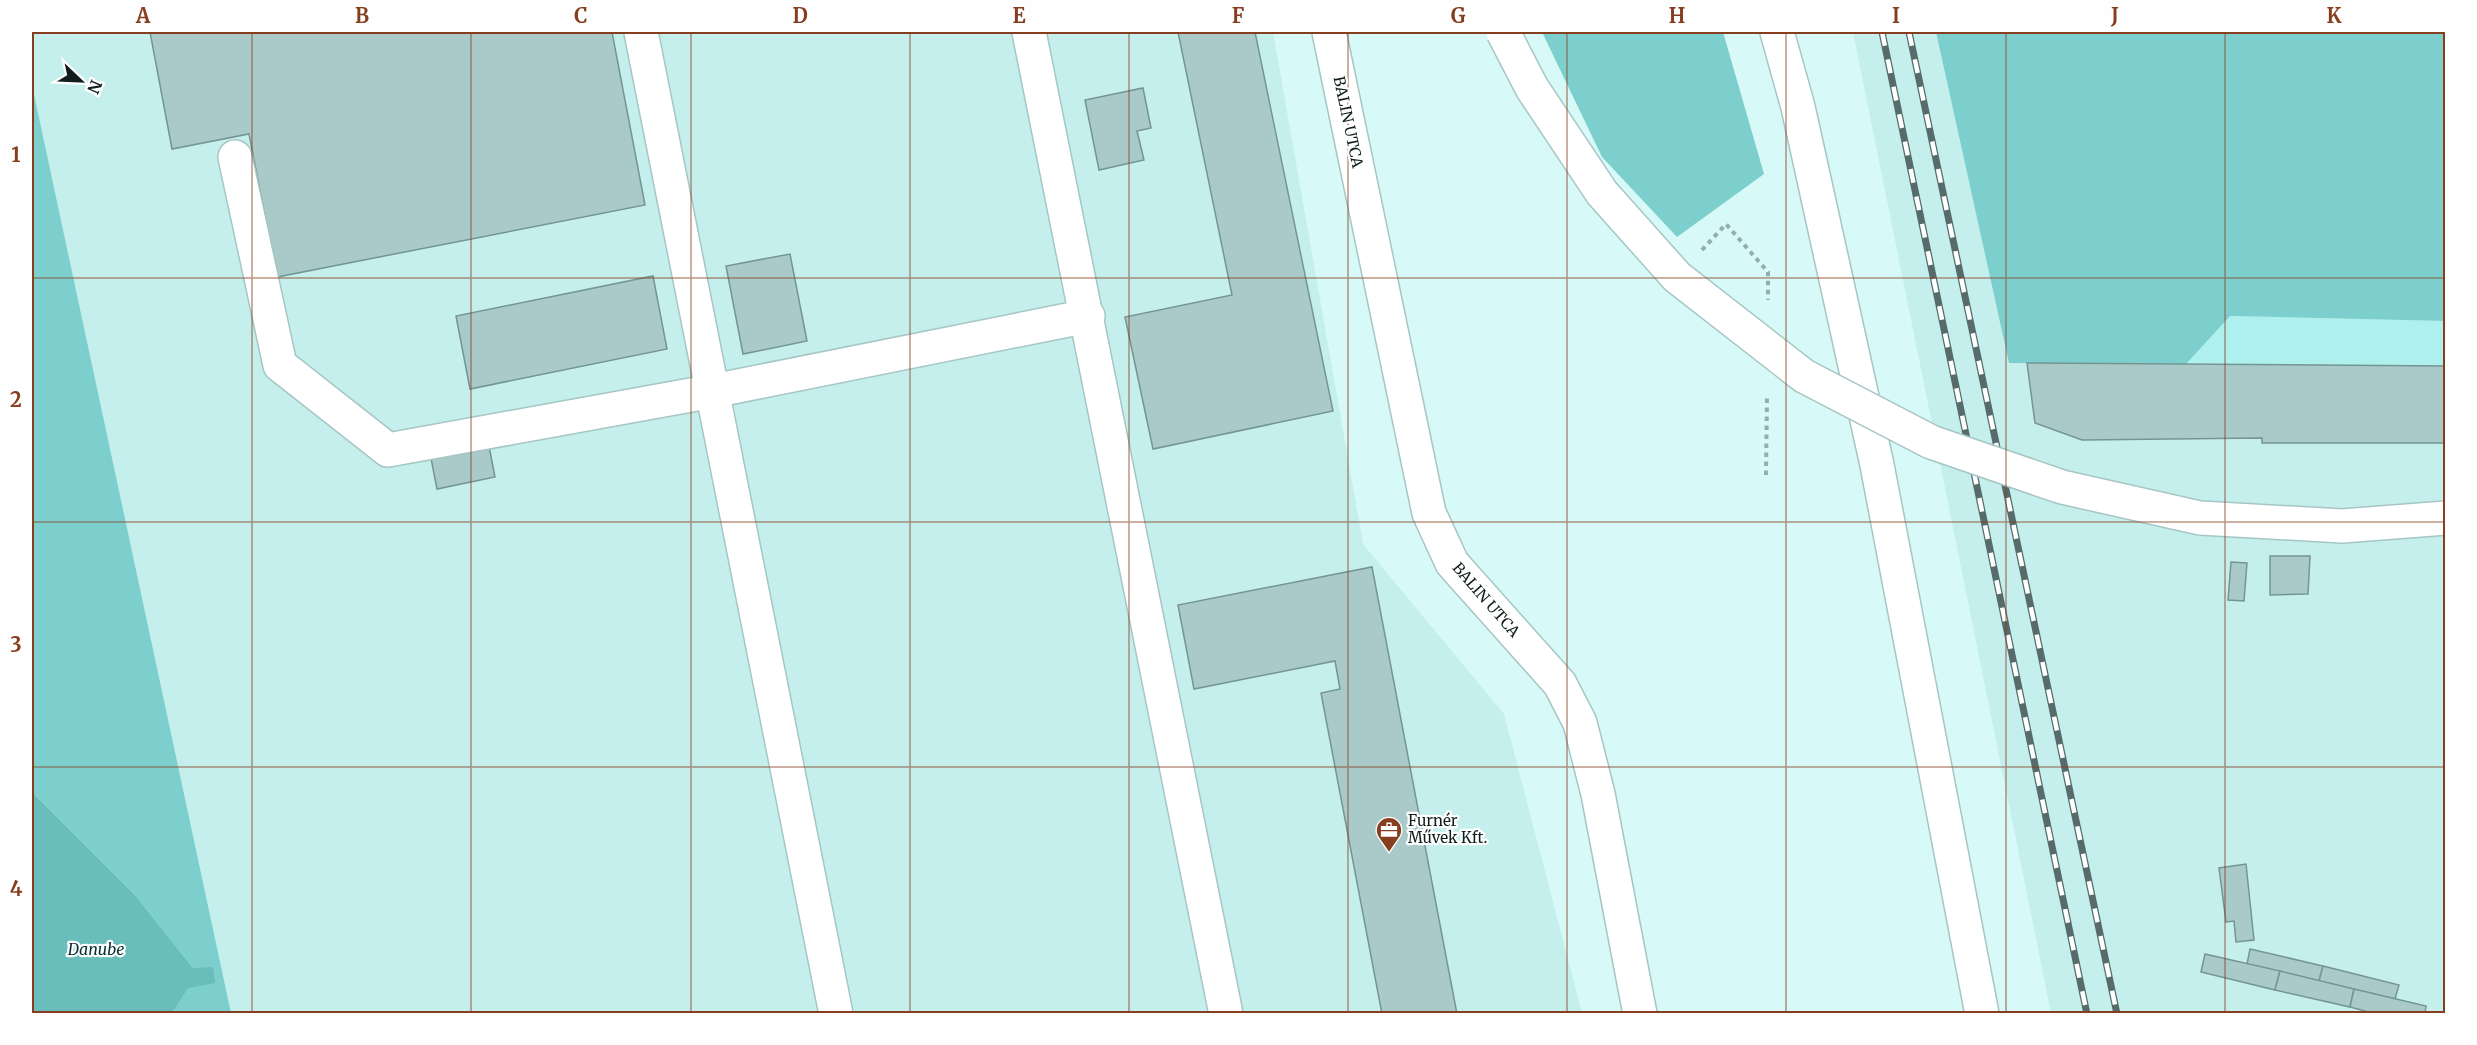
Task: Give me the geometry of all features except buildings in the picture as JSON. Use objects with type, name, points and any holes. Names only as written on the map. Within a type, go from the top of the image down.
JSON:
[{"type":"street","points":[[641,32],[836,1014]]},
{"type":"street","points":[[1029,32],[1088,316],[1226,1014]]},
{"type":"street","name":"BALIN UTCA","points":[[1329,32],[1429,513],[1452,563],[1560,684],[1580,723],[1598,794],[1640,1014]]},
{"type":"street","points":[[1503,32],[1532,88],[1602,193],[1677,277],[1804,376],[1931,442],[2062,487],[2200,518],[2343,526],[2445,518]]},
{"type":"street","points":[[1777,32],[1798,107],[1876,465],[1982,1014]]},
{"type":"street","points":[[235,157],[280,365],[388,450],[713,391],[1088,316]]},
{"type":"path","points":[[1677,277],[1725,224],[1768,272],[1767,310]]},
{"type":"shaded area","points":[[32,32],[1273,32],[1363,544],[1504,714],[1582,1013],[231,1013],[32,85]]},
{"type":"shaded area","points":[[1542,32],[1723,32],[1764,174],[1677,237],[1602,157]]},
{"type":"shaded area","points":[[1853,32],[1936,32],[2009,362],[2445,366],[2445,1013],[2051,1013]]},
{"type":"shaded area","points":[[1936,32],[2445,32],[2445,321],[2230,316],[2186,364],[2009,363]]},
{"type":"shaded area","points":[[32,85],[231,1013],[172,1013],[188,987],[193,968],[135,895],[32,792]]},
{"type":"shaded area","points":[[2229,316],[2445,321],[2445,366],[2186,364]]},
{"type":"water","name":"Danube","points":[[32,792],[135,895],[193,968],[213,967],[215,983],[188,988],[172,1013],[32,1013]]},
{"type":"railway","points":[[1882,32],[2087,1014]]},
{"type":"railway","points":[[1909,32],[2117,1014]]},
{"type":"place","name":"Furnér Művek Kft.","points":[[1389,853]]}]
